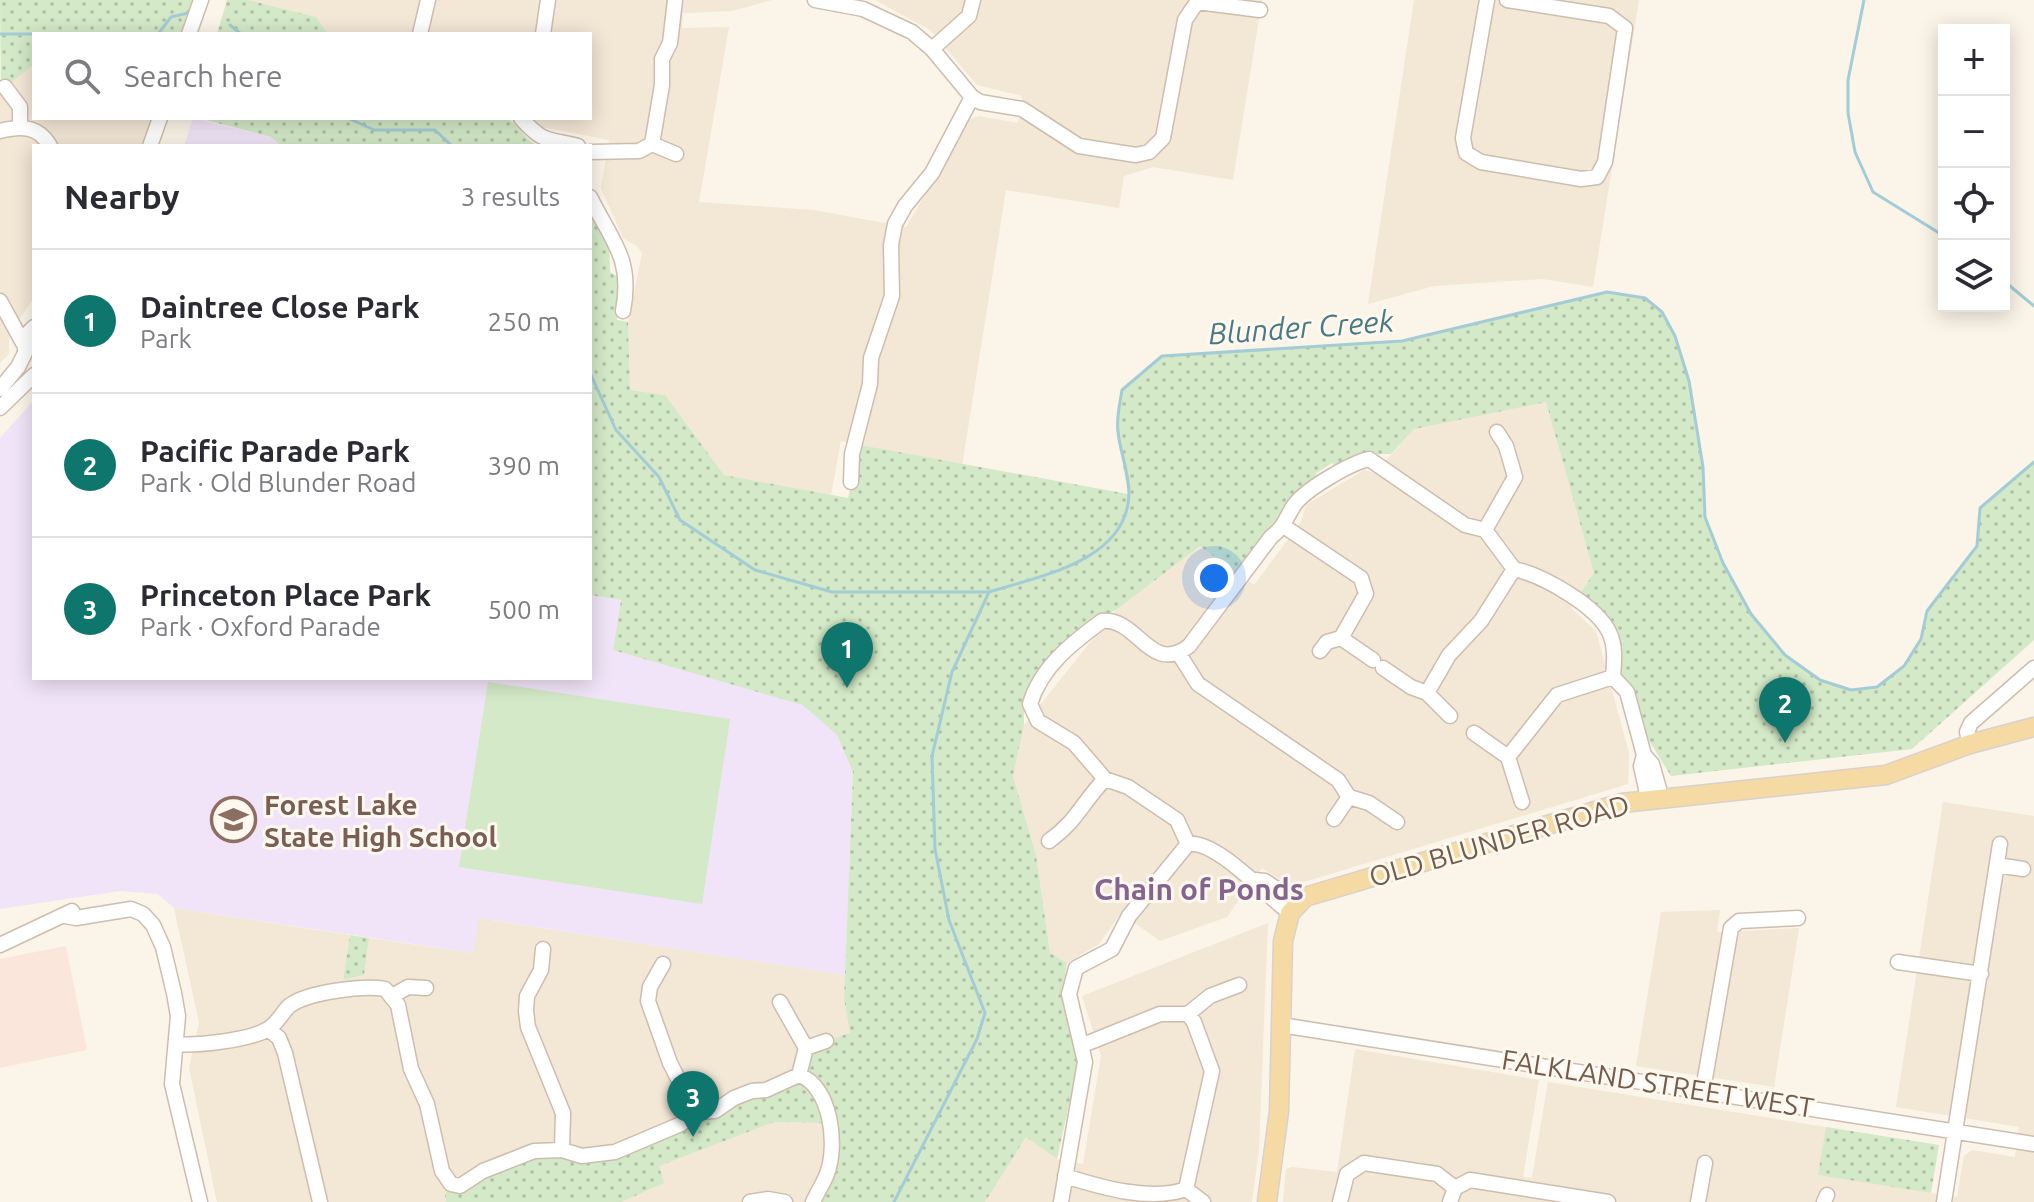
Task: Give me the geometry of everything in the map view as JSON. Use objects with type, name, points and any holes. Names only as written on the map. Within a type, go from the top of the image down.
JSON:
[{"type":"main road","name":"OLD BLUNDER ROAD","points":[[1294,908],[1315,894],[1573,816],[1654,797],[1886,775],[1970,744],[2034,727]]},
{"type":"main road","name":"OLD BLUNDER ROAD","points":[[2000,738],[2034,739]]},
{"type":"main road","points":[[1267,1202],[1279,1111],[1283,941],[1294,908]]},
{"type":"street","points":[[190,32],[201,0]]},
{"type":"street","points":[[420,32],[428,0]]},
{"type":"street","points":[[543,32],[548,0]]},
{"type":"street","points":[[652,144],[662,85],[660,69],[670,43],[675,0]]},
{"type":"street","points":[[815,0],[863,9],[890,20],[932,49],[972,97],[980,102],[1022,109],[1079,146],[1136,155],[1149,152],[1159,143],[1166,130],[1185,20],[1197,1],[1260,10]]},
{"type":"street","points":[[932,49],[969,16],[973,0]]},
{"type":"street","points":[[1487,0],[1463,138],[1466,153],[1481,162],[1581,179],[1597,177],[1605,162],[1625,28],[1609,16],[1507,0]]},
{"type":"street","points":[[5,87],[20,107],[20,126]]},
{"type":"street","points":[[851,482],[852,454],[870,384],[871,358],[892,296],[891,245],[895,224],[905,206],[932,173],[972,97]]},
{"type":"street","points":[[151,144],[159,120]]},
{"type":"street","points":[[522,120],[533,134],[570,144]]},
{"type":"street","points":[[0,131],[20,126],[36,131],[48,144]]},
{"type":"street","points":[[592,152],[639,151],[652,144]]},
{"type":"street","points":[[652,144],[676,154]]},
{"type":"street","points":[[592,201],[623,259],[629,282],[623,311]]},
{"type":"street","points":[[0,300],[32,324]]},
{"type":"street","points":[[0,300],[27,353]]},
{"type":"street","points":[[0,389],[27,353],[32,333]]},
{"type":"street","points":[[0,408],[32,377]]},
{"type":"street","points":[[1485,530],[1515,477],[1506,446],[1497,432]]},
{"type":"street","points":[[1188,844],[1177,820],[1128,787],[1105,779],[1074,743],[1038,721],[1030,704],[1033,694],[1070,644],[1102,621],[1121,623],[1159,653],[1179,654],[1189,646],[1271,537],[1285,527],[1294,506],[1303,496],[1357,462],[1369,459],[1379,462],[1465,525],[1485,530],[1514,569],[1531,572],[1594,612],[1610,634],[1614,649],[1613,677],[1627,692],[1644,755],[1652,764],[1654,797]]},
{"type":"street","points":[[1285,527],[1361,578],[1366,594],[1341,638],[1327,642],[1320,651]]},
{"type":"street","points":[[1427,693],[1449,655],[1481,621],[1514,569]]},
{"type":"street","points":[[1341,638],[1411,687],[1427,693],[1450,716]]},
{"type":"street","points":[[1179,654],[1198,684],[1338,780],[1349,797],[1369,803],[1397,822]]},
{"type":"street","points":[[1970,744],[1967,732],[1971,723],[2034,668]]},
{"type":"street","points":[[1508,757],[1557,695],[1613,677]]},
{"type":"street","points":[[1474,733],[1508,757],[1522,802]]},
{"type":"street","points":[[1049,841],[1073,824],[1089,795],[1105,779]]},
{"type":"street","points":[[1334,819],[1349,797]]},
{"type":"street","points":[[1188,844],[1204,844],[1255,880],[1265,881],[1294,908]]},
{"type":"street","points":[[1061,1202],[1085,1062],[1069,994],[1076,968],[1112,949],[1129,916],[1188,844]]},
{"type":"street","points":[[1944,1202],[2000,844]]},
{"type":"street","points":[[1997,865],[2023,869]]},
{"type":"street","points":[[0,945],[75,909],[93,905],[136,903],[156,913],[166,938],[163,947],[178,1016],[172,1084],[200,1202]]},
{"type":"street","points":[[1703,1090],[1731,928],[1739,921],[1798,918]]},
{"type":"street","points":[[0,938],[26,933]]},
{"type":"street","points":[[543,949],[541,970],[527,996],[526,1011],[528,1027],[563,1113],[562,1150]]},
{"type":"street","points":[[1898,962],[1981,974]]},
{"type":"street","points":[[663,964],[650,987],[651,1014],[663,1036],[670,1063],[686,1088],[695,1112]]},
{"type":"street","points":[[176,1044],[207,1045],[268,1029],[290,1005],[300,1000],[366,985],[385,989],[394,995],[411,1069],[437,1138],[442,1171],[451,1184],[468,1184],[483,1171],[534,1151],[562,1150],[582,1156],[615,1152],[681,1124],[695,1112],[715,1111],[734,1098],[752,1091],[766,1090],[799,1075],[809,1078],[819,1089],[830,1123],[832,1155],[828,1173],[813,1202]]},
{"type":"street","points":[[1083,1045],[1160,1014],[1188,1014],[1210,996],[1239,985]]},
{"type":"street","points":[[394,995],[408,987],[426,988]]},
{"type":"street","points":[[780,1002],[806,1048],[799,1075]]},
{"type":"street","points":[[1186,1189],[1212,1071],[1211,1059],[1188,1014]]},
{"type":"street","name":"FALKLAND STREET WEST","points":[[1281,1025],[2034,1144]]},
{"type":"street","points":[[268,1029],[279,1038],[285,1053],[320,1202]]},
{"type":"street","points":[[806,1048],[826,1041]]},
{"type":"street","points":[[1340,1202],[1347,1174],[1364,1163],[1437,1174],[1452,1195],[1470,1180],[1565,1198],[1608,1202]]},
{"type":"street","points":[[1698,1202],[1705,1163]]},
{"type":"street","points":[[1065,1176],[1106,1189],[1163,1195],[1186,1189]]},
{"type":"street","points":[[1186,1189],[1203,1202]]},
{"type":"street","points":[[750,1202],[768,1199],[785,1202]]},
{"type":"shaded area","points":[[248,0],[772,0],[732,11],[683,13],[682,28],[729,27],[699,202],[814,210],[906,227],[970,119],[979,116],[1018,123],[1022,96],[977,85],[930,30],[875,0],[1262,0],[1233,180],[1153,167],[1124,176],[1119,208],[1006,190],[962,466],[841,441],[831,495],[724,475],[665,395],[630,390],[628,322],[642,253],[623,238],[601,188],[609,140],[541,127],[534,120],[592,120],[592,32],[327,32],[316,17]]},
{"type":"shaded area","points":[[1414,0],[1639,0],[1593,287],[1543,279],[1434,286],[1368,304]]},
{"type":"shaded area","points":[[32,64],[32,120],[157,120],[148,144],[32,144],[32,301],[9,334],[9,354],[0,363],[0,90]]},
{"type":"shaded area","points":[[192,120],[201,120],[271,137],[279,144],[185,144]]},
{"type":"shaded area","points":[[1546,401],[1594,573],[1571,608],[1596,631],[1629,753],[1628,784],[1291,886],[1262,868],[1227,917],[1160,941],[1121,913],[1099,944],[1067,963],[1050,953],[1036,855],[1013,776],[1024,725],[1116,610],[1200,546],[1254,585],[1301,522],[1306,505],[1364,470],[1375,473],[1414,429]]},
{"type":"shaded area","name":"Forest Lake State High School","points":[[32,402],[32,680],[592,680],[592,595],[621,600],[613,650],[804,705],[837,735],[853,772],[845,975],[479,918],[473,953],[174,908],[158,894],[120,891],[0,909],[0,438]]},
{"type":"shaded area","points":[[1943,802],[2034,816],[2034,1202],[1283,1202],[1286,1169],[1337,1172],[1355,1049],[1539,1080],[1523,1177],[1532,1178],[1548,1082],[1826,1127],[1819,1175],[1957,1197],[1964,1156],[1972,1150],[2015,1157],[2019,1127],[1896,1107]]},
{"type":"shaded area","points":[[174,908],[350,935],[343,980],[364,975],[369,938],[473,953],[478,918],[845,975],[844,999],[850,1033],[799,1075],[615,1152],[547,1149],[445,1195],[446,1202],[217,1202],[189,1068],[199,1023]]},
{"type":"shaded area","points":[[1720,910],[1717,932],[1799,928],[1774,1087],[1636,1066],[1661,912]]},
{"type":"shaded area","points":[[1268,923],[1259,1149],[1252,1202],[985,1202],[1026,1137],[1057,1159],[1083,1164],[1101,1056],[1082,996]]},
{"type":"shaded area","points":[[66,946],[87,1050],[0,1068],[0,959]]},
{"type":"shaded area","points":[[774,1122],[830,1123],[832,1155],[813,1202],[621,1202],[663,1183],[658,1166]]},
{"type":"green space","points":[[0,0],[197,0],[188,32],[32,32],[32,66],[1,91]]},
{"type":"green space","points":[[227,0],[248,0],[316,17],[327,32],[218,32]]},
{"type":"green space","points":[[206,120],[508,120],[534,144],[279,144],[271,137]]},
{"type":"green space","points":[[592,209],[609,245],[610,272],[623,280],[617,320],[628,322],[630,390],[665,395],[724,475],[848,498],[860,445],[1128,494],[1117,431],[1122,390],[1162,356],[1402,341],[1607,292],[1645,298],[1662,312],[1675,336],[1689,381],[1703,467],[1705,517],[1723,563],[1751,614],[1785,655],[1820,680],[1851,689],[1877,687],[1904,666],[1921,639],[1927,611],[1977,546],[1980,508],[2034,462],[2034,640],[1912,749],[1671,776],[1647,737],[1629,693],[1618,676],[1617,650],[1579,595],[1594,573],[1546,402],[1414,429],[1391,454],[1368,454],[1337,470],[1332,463],[1315,474],[1320,482],[1238,574],[1200,546],[1116,610],[1093,620],[1024,704],[1024,725],[1013,776],[1036,855],[1050,953],[1067,963],[1062,992],[1078,1063],[1057,1159],[1026,1137],[985,1202],[813,1202],[828,1173],[830,1123],[774,1122],[659,1166],[664,1183],[621,1202],[446,1202],[445,1195],[451,1184],[534,1151],[599,1155],[791,1077],[806,1048],[850,1033],[844,999],[853,772],[837,735],[803,705],[613,650],[621,600],[592,595]]},
{"type":"green space","points":[[488,682],[730,719],[702,904],[459,867]]},
{"type":"green space","points":[[350,935],[369,938],[364,975],[343,980]]},
{"type":"green space","points":[[1826,1127],[1939,1145],[1931,1193],[1818,1175]]},
{"type":"waterway","points":[[1864,0],[1848,80],[1848,113],[1855,152],[1873,192],[1938,232]]},
{"type":"waterway","points":[[160,32],[171,17],[188,13]]},
{"type":"waterway","points":[[230,25],[239,32]]},
{"type":"waterway","points":[[0,34],[32,34]]},
{"type":"waterway","points":[[352,120],[374,130],[435,130],[450,144]]},
{"type":"waterway","points":[[2010,286],[2034,306]]},
{"type":"waterway","name":"Blunder Creek","points":[[894,1202],[977,1039],[985,1013],[949,920],[935,849],[932,756],[952,672],[989,592],[1078,562],[1098,550],[1114,535],[1125,516],[1129,493],[1118,427],[1122,390],[1162,356],[1402,341],[1607,292],[1645,298],[1662,312],[1675,336],[1689,381],[1703,467],[1705,517],[1723,563],[1751,614],[1785,655],[1820,680],[1851,690],[1877,687],[1904,666],[1921,639],[1927,611],[1977,546],[1980,508],[2034,462]]},
{"type":"waterway","points":[[592,377],[616,430],[659,477],[680,520],[755,570],[832,592],[987,592]]},
{"type":"place","name":"Daintree Close Park","points":[[847,688]]},
{"type":"place","name":"Pacific Parade Park","points":[[1785,743]]},
{"type":"place","name":"Forest Lake State High School","points":[[233,820]]},
{"type":"place","name":"Princeton Place Park","points":[[693,1137]]},
{"type":"district","name":"Chain of Ponds","points":[[1199,889]]}]
